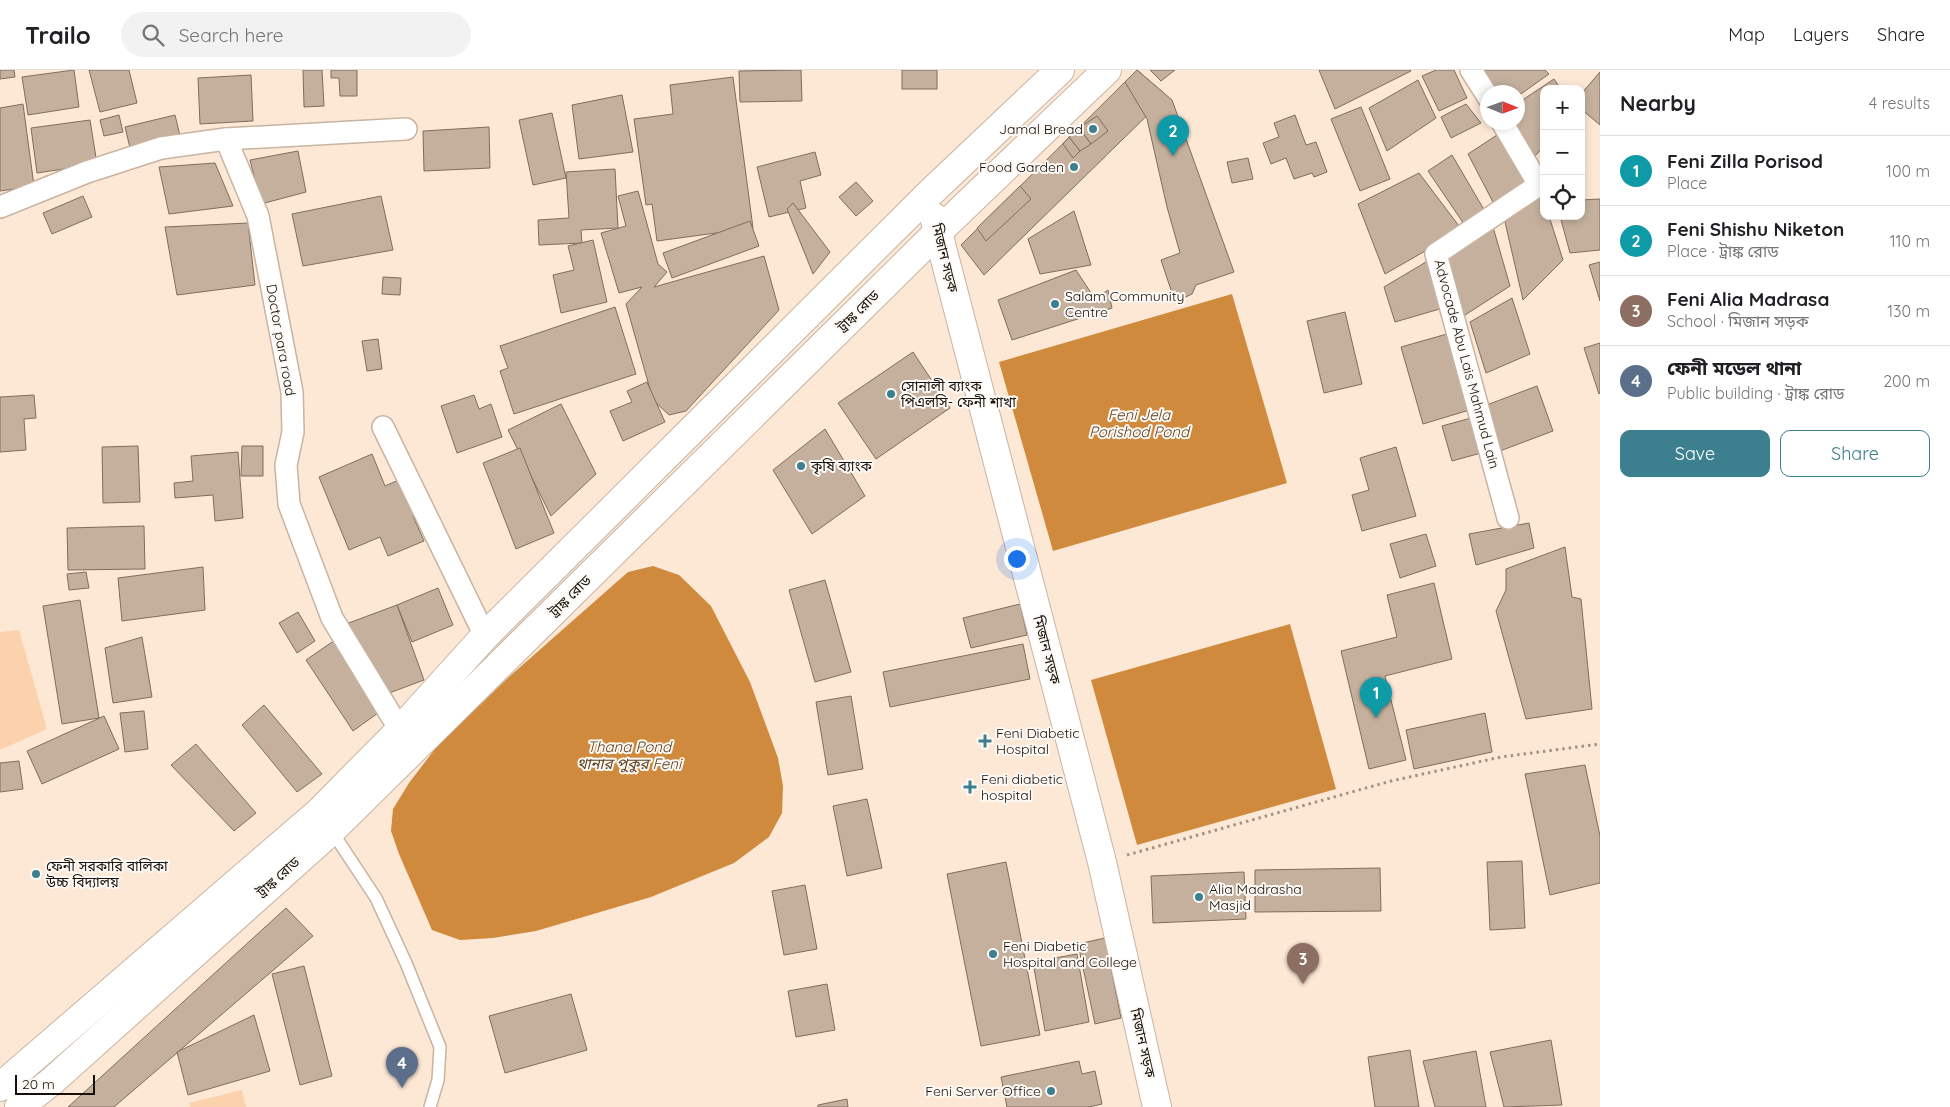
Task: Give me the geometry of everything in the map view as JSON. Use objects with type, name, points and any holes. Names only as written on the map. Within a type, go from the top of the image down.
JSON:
[{"type":"main road","name":"ট্রাঙ্ক রোড","points":[[0,1087],[325,822],[400,730],[485,636],[929,194],[1060,70]]},
{"type":"main road","name":"ট্রাঙ্ক রোড","points":[[19,1107],[51,1082],[325,822],[1107,70]]},
{"type":"main road","name":"মিজান সড়ক","points":[[929,194],[1102,862],[1157,1107]]},
{"type":"street","points":[[1471,70],[1480,85]]},
{"type":"street","points":[[0,207],[87,172],[161,148],[226,139],[406,129]]},
{"type":"street","name":"Advocade Abu Lais Mahmud Lain","points":[[1507,130],[1539,185],[1436,254],[1508,518]]},
{"type":"street","name":"Doctor para road","points":[[226,139],[258,216],[292,392],[293,432],[286,465],[289,504],[332,618],[400,730]]},
{"type":"street","points":[[383,427],[485,636]]},
{"type":"lane","points":[[325,822],[376,898],[406,962],[440,1046],[438,1080],[430,1107]]},
{"type":"path","points":[[1102,862],[1391,782],[1501,757],[1600,744]]},
{"type":"shaded area","points":[[19,630],[47,729],[0,750],[0,632]]},
{"type":"shaded area","points":[[242,1090],[246,1107],[190,1107],[189,1103]]},
{"type":"water","name":"Feni Jela Porishod Pond","points":[[1232,294],[1287,483],[1053,551],[999,362]]},
{"type":"water","name":"Thana Pond থানার পুকুর Feni","points":[[653,566],[679,575],[711,606],[750,682],[778,758],[783,786],[782,813],[769,837],[734,863],[651,897],[536,931],[493,938],[460,940],[432,930],[391,831],[393,809],[409,783],[438,745],[510,676],[628,572]]},
{"type":"water","points":[[1290,624],[1336,789],[1137,845],[1091,680]]},
{"type":"building","points":[[0,70],[14,70],[15,77],[0,79]]},
{"type":"building","points":[[74,70],[79,107],[28,115],[22,77]]},
{"type":"building","points":[[89,70],[129,70],[137,103],[100,112]]},
{"type":"building","points":[[303,70],[322,70],[324,106],[304,107]]},
{"type":"building","points":[[331,70],[357,70],[357,96],[340,96],[339,78],[331,78]]},
{"type":"building","points":[[801,70],[802,101],[740,102],[739,71]]},
{"type":"building","points":[[902,70],[937,70],[937,89],[902,89]]},
{"type":"building","points":[[1137,70],[1167,96],[984,275],[961,245]]},
{"type":"building","points":[[1137,70],[1172,100],[1234,272],[1196,285],[1192,294],[1175,302],[1161,260],[1180,253],[1167,207],[1147,119],[1125,82]]},
{"type":"building","points":[[1150,70],[1175,70],[1161,81]]},
{"type":"building","points":[[1319,70],[1410,70],[1411,71],[1335,109]]},
{"type":"building","points":[[1436,70],[1454,70],[1467,98],[1439,111],[1422,76]]},
{"type":"building","points":[[1485,70],[1545,70],[1549,74],[1525,91],[1525,85],[1492,85]]},
{"type":"building","points":[[1600,72],[1600,125],[1585,112],[1585,89]]},
{"type":"building","points":[[251,75],[253,121],[200,124],[198,78]]},
{"type":"building","points":[[733,77],[753,228],[657,241],[652,204],[646,205],[634,119],[673,114],[670,85]]},
{"type":"building","points":[[1554,79],[1558,85],[1545,85]]},
{"type":"building","points":[[1418,80],[1436,118],[1387,151],[1369,108]]},
{"type":"building","points":[[1540,88],[1540,150],[1535,156],[1517,130],[1525,130],[1525,98]]},
{"type":"building","points":[[622,95],[633,152],[579,159],[572,105]]},
{"type":"building","points":[[23,104],[34,186],[0,191],[0,108]]},
{"type":"building","points":[[1466,104],[1480,124],[1451,138],[1441,117]]},
{"type":"building","points":[[1361,107],[1390,179],[1360,191],[1331,119]]},
{"type":"building","points":[[552,113],[566,178],[533,185],[519,120]]},
{"type":"building","points":[[119,115],[123,132],[104,136],[100,120]]},
{"type":"building","points":[[175,115],[180,136],[130,148],[125,127]]},
{"type":"building","points":[[1295,115],[1306,145],[1316,142],[1327,172],[1314,177],[1312,173],[1294,179],[1286,158],[1271,164],[1263,143],[1279,137],[1274,123]]},
{"type":"building","name":"Jamal Bread","points":[[1097,116],[1108,131],[1091,144],[1079,128]]},
{"type":"building","points":[[90,120],[97,164],[37,173],[31,128]]},
{"type":"building","points":[[489,127],[490,168],[424,171],[423,131]]},
{"type":"building","points":[[1079,128],[1091,144],[1080,151],[1069,137]]},
{"type":"building","points":[[1500,133],[1534,184],[1495,206],[1468,154]]},
{"type":"building","points":[[1069,137],[1080,151],[1073,158],[1063,144]]},
{"type":"building","points":[[298,151],[306,192],[261,204],[250,160]]},
{"type":"building","points":[[815,152],[821,175],[800,181],[806,208],[769,217],[757,167]]},
{"type":"building","points":[[1452,155],[1486,213],[1466,227],[1428,171]]},
{"type":"building","points":[[1248,158],[1253,179],[1232,183],[1227,162]]},
{"type":"building","points":[[215,163],[233,206],[169,214],[159,167]]},
{"type":"building","points":[[615,169],[618,228],[581,230],[582,243],[539,245],[538,220],[569,218],[566,172]]},
{"type":"building","points":[[1419,173],[1462,230],[1385,274],[1358,204]]},
{"type":"building","points":[[856,182],[873,201],[856,216],[839,197]]},
{"type":"building","points":[[1020,186],[1031,199],[986,241],[977,228]]},
{"type":"building","points":[[638,191],[658,264],[667,272],[654,287],[764,256],[779,310],[686,411],[669,415],[653,400],[626,304],[642,287],[619,293],[601,233],[626,226],[618,196]]},
{"type":"building","points":[[1540,193],[1540,220],[1550,220],[1563,260],[1523,300],[1505,222]]},
{"type":"building","points":[[83,196],[92,217],[52,234],[43,213]]},
{"type":"building","points":[[381,196],[393,250],[303,266],[292,214]]},
{"type":"building","points":[[1600,199],[1600,250],[1570,253],[1561,220],[1585,220],[1585,200]]},
{"type":"building","points":[[793,203],[830,252],[813,274],[787,209]]},
{"type":"building","points":[[1074,211],[1091,265],[1040,274],[1028,239]]},
{"type":"building","points":[[1491,220],[1510,286],[1462,317],[1446,251]]},
{"type":"building","points":[[750,221],[759,246],[672,278],[663,253]]},
{"type":"building","points":[[248,223],[255,285],[177,295],[165,227]]},
{"type":"building","points":[[593,240],[607,302],[561,313],[553,275],[574,270],[568,246]]},
{"type":"building","points":[[1431,259],[1450,306],[1395,322],[1384,287]]},
{"type":"building","points":[[1600,262],[1600,301],[1589,265]]},
{"type":"building","name":"Salam Community Centre","points":[[1076,270],[1095,299],[1108,290],[1112,308],[1012,340],[998,300]]},
{"type":"building","points":[[383,277],[401,278],[400,295],[382,294]]},
{"type":"building","points":[[1512,298],[1530,354],[1486,373],[1470,322]]},
{"type":"building","points":[[615,307],[636,374],[514,414],[500,371],[508,368],[500,346]]},
{"type":"building","points":[[1345,312],[1362,384],[1324,393],[1307,321]]},
{"type":"building","points":[[1454,332],[1476,408],[1423,424],[1401,347]]},
{"type":"building","points":[[378,339],[382,369],[367,371],[362,341]]},
{"type":"building","points":[[1600,343],[1600,393],[1599,394],[1584,348]]},
{"type":"building","points":[[913,352],[950,408],[876,459],[838,403]]},
{"type":"building","points":[[647,382],[665,422],[623,441],[610,411],[632,402],[627,391]]},
{"type":"building","points":[[1537,386],[1553,431],[1500,451],[1484,406]]},
{"type":"building","points":[[34,395],[36,418],[24,419],[26,450],[0,452],[0,397]]},
{"type":"building","points":[[474,395],[479,409],[491,404],[502,437],[457,453],[441,406]]},
{"type":"building","points":[[561,404],[596,474],[551,516],[508,430]]},
{"type":"building","points":[[1471,418],[1481,453],[1452,461],[1442,426]]},
{"type":"building","points":[[825,429],[865,496],[812,534],[773,470]]},
{"type":"building","points":[[138,446],[140,502],[103,503],[102,447]]},
{"type":"building","points":[[242,446],[263,446],[263,476],[241,476]]},
{"type":"building","points":[[1396,447],[1416,516],[1362,531],[1352,495],[1369,490],[1360,458]]},
{"type":"building","points":[[520,448],[554,533],[516,549],[483,463]]},
{"type":"building","points":[[238,452],[243,518],[215,521],[213,495],[175,498],[174,483],[193,481],[191,456]]},
{"type":"building","points":[[372,454],[385,486],[408,476],[424,511],[413,516],[424,541],[388,556],[380,537],[349,550],[319,477]]},
{"type":"building","points":[[1529,523],[1534,548],[1476,565],[1469,534]]},
{"type":"building","points":[[144,526],[145,569],[68,570],[67,528]]},
{"type":"building","points":[[1426,534],[1436,566],[1400,578],[1390,544]]},
{"type":"building","points":[[1565,547],[1572,597],[1581,599],[1592,709],[1526,719],[1496,611],[1506,590],[1506,569]]},
{"type":"building","points":[[203,567],[205,610],[122,621],[118,578]]},
{"type":"building","points":[[86,572],[89,588],[69,590],[67,574]]},
{"type":"building","points":[[825,580],[851,672],[815,682],[789,590]]},
{"type":"building","points":[[1434,583],[1452,659],[1385,676],[1406,760],[1369,769],[1341,651],[1397,637],[1387,595]]},
{"type":"building","points":[[438,588],[453,625],[412,642],[397,605]]},
{"type":"building","points":[[80,600],[99,718],[62,724],[43,606]]},
{"type":"building","points":[[1020,604],[1027,635],[971,648],[963,618]]},
{"type":"building","points":[[397,605],[424,680],[365,702],[338,627]]},
{"type":"building","points":[[298,612],[315,641],[297,653],[279,623]]},
{"type":"building","points":[[142,637],[152,697],[113,703],[105,648]]},
{"type":"building","points":[[335,640],[378,713],[353,731],[306,660]]},
{"type":"building","points":[[1023,644],[1030,679],[890,707],[883,672]]},
{"type":"building","points":[[851,696],[863,769],[828,775],[816,702]]},
{"type":"building","points":[[264,705],[322,774],[297,792],[242,725]]},
{"type":"building","points":[[144,711],[148,749],[125,752],[120,713]]},
{"type":"building","points":[[1485,713],[1492,752],[1414,769],[1406,730]]},
{"type":"building","points":[[104,716],[119,749],[42,784],[27,751]]},
{"type":"building","points":[[196,744],[256,813],[234,831],[171,765]]},
{"type":"building","points":[[19,761],[23,789],[0,792],[0,763]]},
{"type":"building","points":[[1585,765],[1600,836],[1600,883],[1550,895],[1525,774]]},
{"type":"building","points":[[867,799],[882,868],[847,876],[833,806]]},
{"type":"building","points":[[1522,861],[1525,928],[1490,930],[1487,862]]},
{"type":"building","name":"Feni Diabetic Hospital and College","points":[[1006,862],[1040,1035],[981,1046],[947,874]]},
{"type":"building","points":[[1380,868],[1381,911],[1255,912],[1255,870]]},
{"type":"building","name":"Alia Madrasha Masjid","points":[[1244,872],[1246,919],[1153,923],[1151,876]]},
{"type":"building","points":[[805,885],[817,949],[784,955],[772,891]]},
{"type":"building","points":[[286,908],[313,936],[114,1107],[68,1107]]},
{"type":"building","points":[[1105,938],[1121,1018],[1095,1024],[1078,944]]},
{"type":"building","points":[[1077,954],[1089,1022],[1045,1031],[1033,962]]},
{"type":"building","points":[[304,966],[332,1076],[300,1085],[272,974]]},
{"type":"building","points":[[827,984],[835,1030],[796,1037],[788,991]]},
{"type":"building","points":[[571,994],[587,1050],[505,1073],[489,1016]]},
{"type":"building","points":[[254,1015],[270,1071],[188,1095],[177,1052]]},
{"type":"building","points":[[1551,1040],[1562,1105],[1504,1107],[1490,1052]]},
{"type":"building","points":[[1410,1050],[1419,1107],[1375,1107],[1368,1057]]},
{"type":"building","points":[[1476,1051],[1486,1107],[1435,1107],[1423,1061]]},
{"type":"building","name":"Feni Server Office","points":[[1079,1061],[1082,1074],[1095,1071],[1102,1104],[1089,1107],[1007,1107],[1001,1077]]},
{"type":"building","points":[[847,1099],[848,1107],[818,1107],[818,1105]]},
{"type":"place","name":"Jamal Bread","points":[[1093,129]]},
{"type":"place","name":"Feni Shishu Niketon","points":[[1173,156]]},
{"type":"place","name":"Food Garden","points":[[1074,167]]},
{"type":"place","name":"Salam Community Centre","points":[[1055,304]]},
{"type":"place","name":"সোনালী ব্যাংক পিএলসি- ফেনী শাখা","points":[[891,394]]},
{"type":"place","name":"কৃষি ব্যাংক","points":[[801,466]]},
{"type":"place","name":"Feni Zilla Porisod","points":[[1376,718]]},
{"type":"place","name":"Feni Diabetic Hospital","points":[[985,741]]},
{"type":"place","name":"Feni diabetic hospital","points":[[970,787]]},
{"type":"place","name":"ফেনী সরকারি বালিকা উচ্চ বিদ্যালয়","points":[[36,874]]},
{"type":"place","name":"Alia Madrasha Masjid","points":[[1199,897]]},
{"type":"place","name":"Feni Diabetic Hospital and College","points":[[993,954]]},
{"type":"place","name":"Feni Alia Madrasa","points":[[1303,984]]},
{"type":"place","name":"ফেনী মডেল থানা","points":[[402,1088]]},
{"type":"place","name":"Feni Server Office","points":[[1051,1091]]}]
